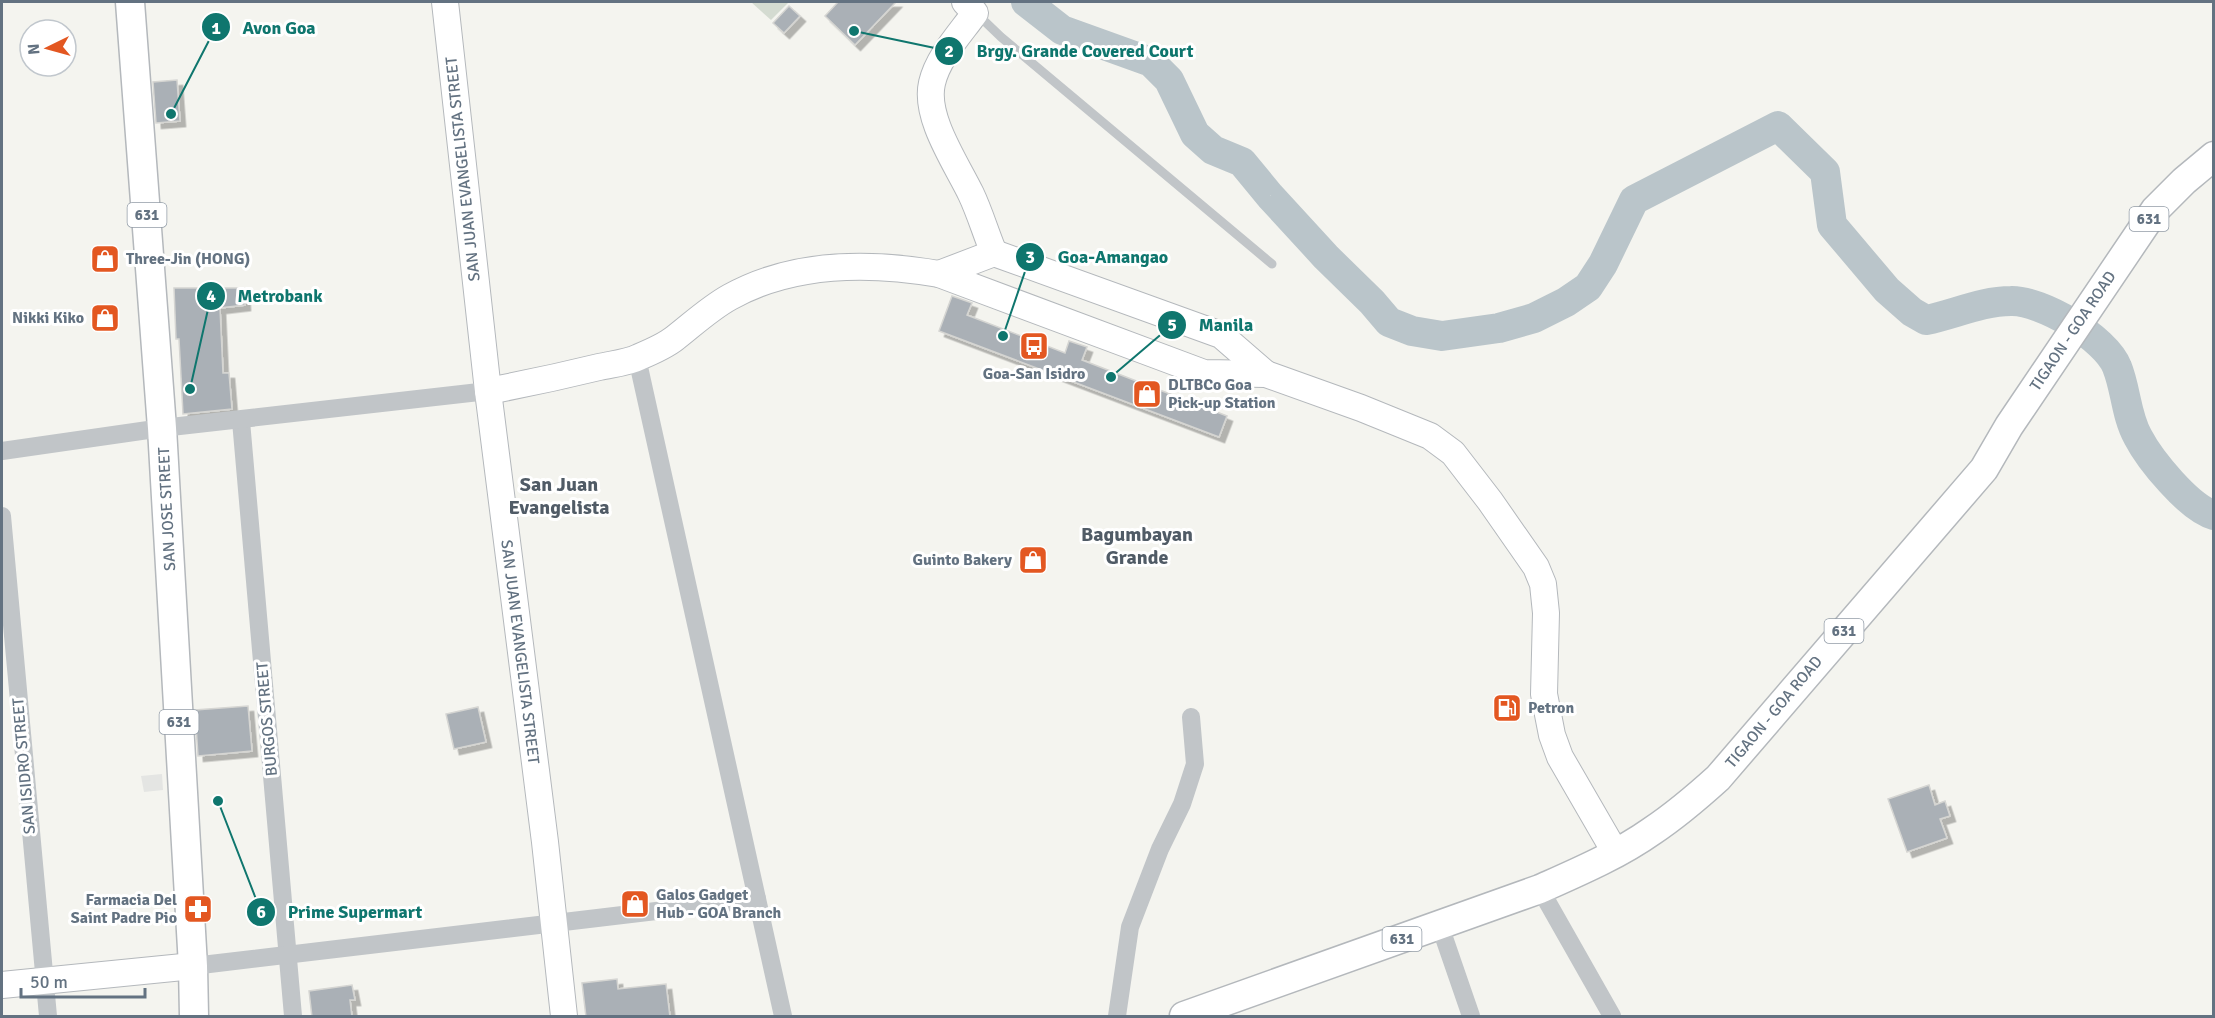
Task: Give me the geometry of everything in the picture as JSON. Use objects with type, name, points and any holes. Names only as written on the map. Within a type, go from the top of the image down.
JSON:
[{"type":"main road","name":"SAN JOSE STREET","points":[[130,2],[162,428],[194,1017]]},
{"type":"main road","name":"TIGAON - GOA ROAD","points":[[1184,1017],[1540,889],[1615,852],[1650,833],[1668,820],[1718,778],[1984,469],[2041,378],[2155,210],[2184,181],[2214,156]]},
{"type":"street","name":"SAN JUAN EVANGELISTA STREET","points":[[445,2],[488,391],[564,1017]]},
{"type":"street","points":[[970,7],[932,82],[931,98],[939,130],[972,196],[994,254]]},
{"type":"street","points":[[939,274],[994,254],[1221,335],[1266,374]]},
{"type":"street","points":[[2,451],[162,428],[241,421],[488,391],[637,358],[673,340],[730,297],[776,279],[814,270],[858,266],[902,267],[939,274],[1204,373],[1266,374],[1430,436],[1453,453],[1527,552],[1539,576],[1546,613],[1544,694],[1552,735],[1560,757],[1615,852]]},
{"type":"street","points":[[637,358],[783,1017]]},
{"type":"street","name":"BURGOS STREET","points":[[241,421],[293,1017]]},
{"type":"street","name":"SAN ISIDRO STREET","points":[[2,516],[48,1017]]},
{"type":"street","points":[[1117,1017],[1130,927],[1160,849],[1182,804],[1195,764],[1191,717]]},
{"type":"street","points":[[1540,889],[1612,1017]]},
{"type":"street","points":[[2,985],[44,979],[193,966],[757,899]]},
{"type":"street","points":[[1440,926],[1471,1017]]},
{"type":"lane","points":[[970,7],[1001,37],[1272,264]]},
{"type":"shaded area","points":[[751,2],[789,2],[771,20]]},
{"type":"shaded area","points":[[162,774],[163,790],[144,792],[141,776]]},
{"type":"building","points":[[838,2],[896,2],[855,45],[825,16]]},
{"type":"building","points":[[789,6],[800,16],[784,33],[773,23]]},
{"type":"building","points":[[177,80],[180,121],[156,123],[153,82]]},
{"type":"building","points":[[174,288],[244,288],[245,305],[220,308],[223,373],[229,373],[232,409],[183,414]]},
{"type":"building","points":[[952,296],[972,303],[967,315],[1065,353],[1069,341],[1087,347],[1082,360],[1227,416],[1219,437],[939,331]]},
{"type":"building","points":[[248,706],[252,751],[198,756],[195,710]]},
{"type":"building","points":[[478,707],[486,742],[454,749],[446,714]]},
{"type":"building","points":[[1929,785],[1935,805],[1945,801],[1950,816],[1940,819],[1947,838],[1907,852],[1888,799]]},
{"type":"building","points":[[617,979],[618,989],[666,984],[670,1017],[586,1017],[582,983]]},
{"type":"building","points":[[352,985],[355,1000],[350,1000],[352,1017],[312,1017],[309,991]]},
{"type":"waterway","points":[[1026,2],[1062,30],[1151,62],[1169,80],[1195,134],[1213,150],[1242,162],[1326,257],[1389,322],[1412,331],[1442,336],[1499,328],[1534,318],[1566,302],[1588,287],[1603,264],[1634,200],[1778,126],[1825,172],[1832,225],[1887,290],[1912,312],[1926,320],[1979,305],[2011,301],[2024,302],[2055,314],[2087,333],[2100,344],[2117,367],[2134,429],[2144,447],[2182,493],[2204,511],[2214,515]]},
{"type":"place","name":"Brgy. Grande Covered Court","points":[[854,31]]},
{"type":"place","name":"Avon Goa","points":[[171,114]]},
{"type":"place","name":"Three-Jin (HONG)","points":[[105,259]]},
{"type":"place","name":"Nikki Kiko","points":[[105,318]]},
{"type":"place","name":"Goa-Amangao","points":[[1003,336]]},
{"type":"place","name":"Goa-San Isidro","points":[[1034,346]]},
{"type":"place","name":"Manila","points":[[1111,377]]},
{"type":"place","name":"Metrobank","points":[[190,389]]},
{"type":"place","name":"DLTBCo Goa Pick-up Station","points":[[1147,394]]},
{"type":"place","name":"Guinto Bakery","points":[[1033,560]]},
{"type":"place","name":"Petron","points":[[1507,708]]},
{"type":"place","name":"Prime Supermart","points":[[218,801]]},
{"type":"place","name":"Galos Gadget Hub - GOA Branch","points":[[635,904]]},
{"type":"place","name":"Farmacia Del Saint Padre Pio","points":[[198,909]]},
{"type":"district","name":"San Juan Evangelista","points":[[559,496]]},
{"type":"district","name":"Bagumbayan Grande","points":[[1137,546]]}]
